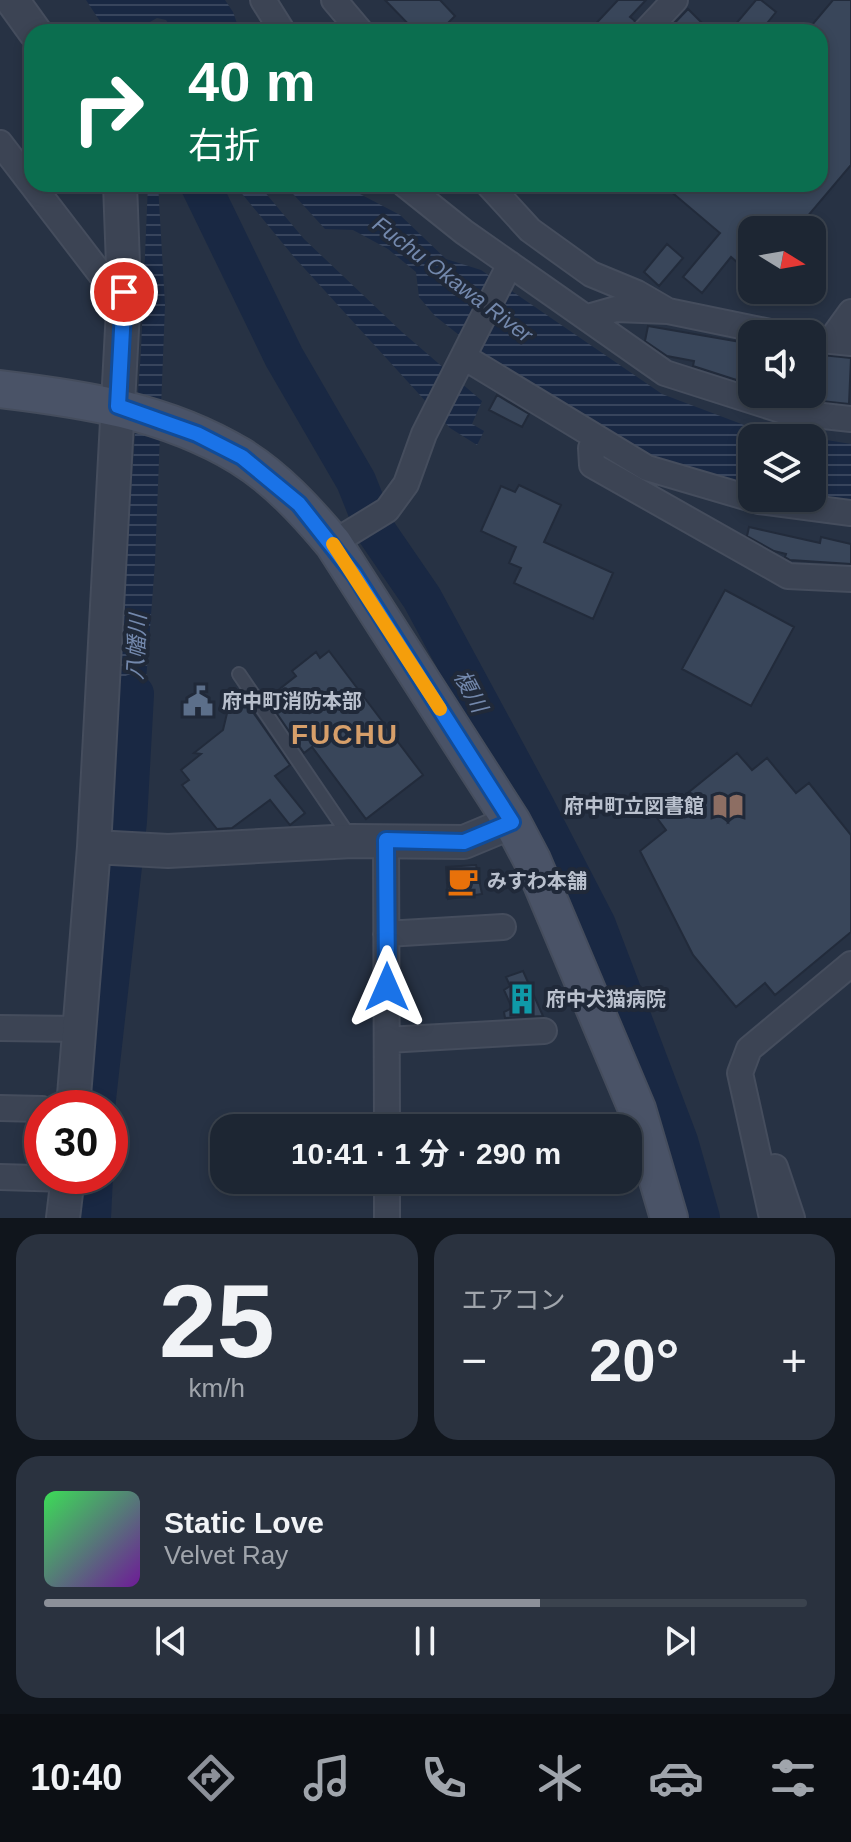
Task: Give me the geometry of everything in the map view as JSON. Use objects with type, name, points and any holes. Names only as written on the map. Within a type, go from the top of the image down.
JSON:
[{"type":"main road","points":[[0,389],[139,413],[197,434],[242,457],[344,536],[532,860],[637,1114]]},
{"type":"main road","points":[[642,1157],[669,1218]]},
{"type":"street","points":[[12,0],[29,24]]},
{"type":"street","points":[[263,0],[278,24]]},
{"type":"street","points":[[334,0],[354,24]]},
{"type":"street","points":[[652,24],[675,0]]},
{"type":"street","points":[[0,143],[24,174]]},
{"type":"street","points":[[38,192],[109,285],[124,292]]},
{"type":"street","points":[[74,1090],[94,847],[139,413],[124,292],[120,192]]},
{"type":"street","points":[[414,192],[506,270],[588,317],[665,373],[787,412],[851,419]]},
{"type":"street","points":[[499,192],[530,230],[591,274],[637,293],[668,311]]},
{"type":"street","points":[[344,536],[387,510],[406,484],[424,434],[506,270]]},
{"type":"street","points":[[588,317],[616,309],[668,311],[738,325]]},
{"type":"street","points":[[831,341],[851,312]]},
{"type":"street","points":[[466,353],[647,468],[759,501],[851,513]]},
{"type":"street","points":[[596,437],[591,448],[592,465],[788,576],[851,579]]},
{"type":"street","points":[[94,847],[168,851],[352,841],[464,842],[512,822]]},
{"type":"street","points":[[386,840],[387,1114]]},
{"type":"street","points":[[386,934],[503,927]]},
{"type":"street","points":[[772,1218],[740,1073],[749,1049],[851,964]]},
{"type":"street","points":[[0,1028],[79,1029]]},
{"type":"street","points":[[387,1040],[544,1031]]},
{"type":"street","points":[[0,1108],[24,1109]]},
{"type":"street","points":[[751,1118],[764,1127],[792,1218]]},
{"type":"street","points":[[0,1177],[24,1177]]},
{"type":"street","points":[[63,1218],[66,1194]]},
{"type":"street","points":[[387,1194],[387,1218]]},
{"type":"lane","points":[[239,674],[352,841]]},
{"type":"water","points":[[86,0],[225,0],[237,24],[169,24],[157,18],[150,24],[102,24]]},
{"type":"water","points":[[148,192],[158,192],[165,305],[155,562],[141,747],[113,745],[141,350]]},
{"type":"water","points":[[196,192],[211,192],[272,320],[259,331]]},
{"type":"water","points":[[241,192],[265,192],[304,239],[402,332],[482,401],[472,424],[484,431],[477,445],[450,428],[294,257]]},
{"type":"water","name":"Fuchu Okawa River","points":[[291,192],[356,192],[400,215],[446,259],[481,270],[662,394],[741,424],[738,424],[738,488],[646,461],[492,361],[435,316],[419,297],[416,272],[388,249],[353,230],[325,229]]},
{"type":"water","points":[[826,440],[851,444],[851,504],[826,500]]},
{"type":"building","points":[[385,0],[440,0],[455,16],[447,24],[408,24]]},
{"type":"building","points":[[618,0],[646,0],[630,17],[635,21],[634,24],[596,24]]},
{"type":"building","points":[[756,0],[761,0],[776,12],[766,24],[736,24]]},
{"type":"building","points":[[833,0],[851,0],[851,165],[808,216],[738,216],[738,263],[731,257],[702,293],[683,277],[720,233],[671,192],[828,192],[828,24],[813,24]]},
{"type":"building","points":[[688,9],[703,24],[674,24]]},
{"type":"building","points":[[667,244],[683,258],[659,286],[644,272]]},
{"type":"building","points":[[648,326],[738,342],[738,380],[693,366],[694,361],[667,356],[645,341]]},
{"type":"building","points":[[826,355],[851,358],[849,404],[826,402]]},
{"type":"building","points":[[497,395],[529,414],[522,427],[489,410]]},
{"type":"building","points":[[519,485],[561,505],[544,542],[613,573],[593,619],[514,583],[521,568],[509,563],[516,547],[481,531],[501,486],[515,492]]},
{"type":"building","points":[[749,527],[820,543],[821,537],[851,544],[851,564],[790,560],[785,557],[786,554],[747,536]]},
{"type":"building","points":[[725,590],[794,627],[751,706],[682,669]]},
{"type":"building","points":[[329,651],[423,775],[366,819],[312,747],[304,753],[267,699],[296,676],[292,671],[316,652],[320,658]]},
{"type":"building","points":[[241,695],[290,765],[275,776],[305,813],[290,825],[270,800],[232,828],[217,829],[182,785],[189,780],[181,770],[201,754],[194,753],[223,730],[229,705]]},
{"type":"building","points":[[737,753],[752,770],[767,758],[796,793],[809,783],[851,835],[851,932],[775,995],[765,983],[736,1007],[693,955],[640,851],[666,830],[657,818]]},
{"type":"building","name":"みすわ本舗","points":[[476,865],[482,894],[448,899],[446,867]]},
{"type":"building","name":"府中犬猫病院","points":[[523,971],[543,1016],[505,1018],[504,1012],[512,1008],[504,990],[510,986],[506,977]]},
{"type":"waterway","name":"榎川","points":[[204,192],[284,357],[356,481],[376,531],[422,598],[596,925],[678,1141],[700,1218]]},
{"type":"waterway","name":"八幡川","points":[[97,1090],[127,821],[134,694]]},
{"type":"waterway","name":"八幡川","points":[[91,1218],[92,1194]]},
{"type":"slow traffic","points":[[333,544],[440,709]]},
{"type":"place","name":"府中町消防本部","points":[[198,701]]},
{"type":"place","name":"府中町立図書館","points":[[728,806]]},
{"type":"place","name":"みすわ本舗","points":[[463,881]]},
{"type":"place","name":"府中犬猫病院","points":[[522,999]]},
{"type":"district","name":"FUCHU","points":[[345,734]]},
{"type":"route","points":[[124,292],[118,406],[197,434],[242,457],[299,504],[333,543],[354,574],[512,822],[464,842],[386,840],[387,987]]}]
